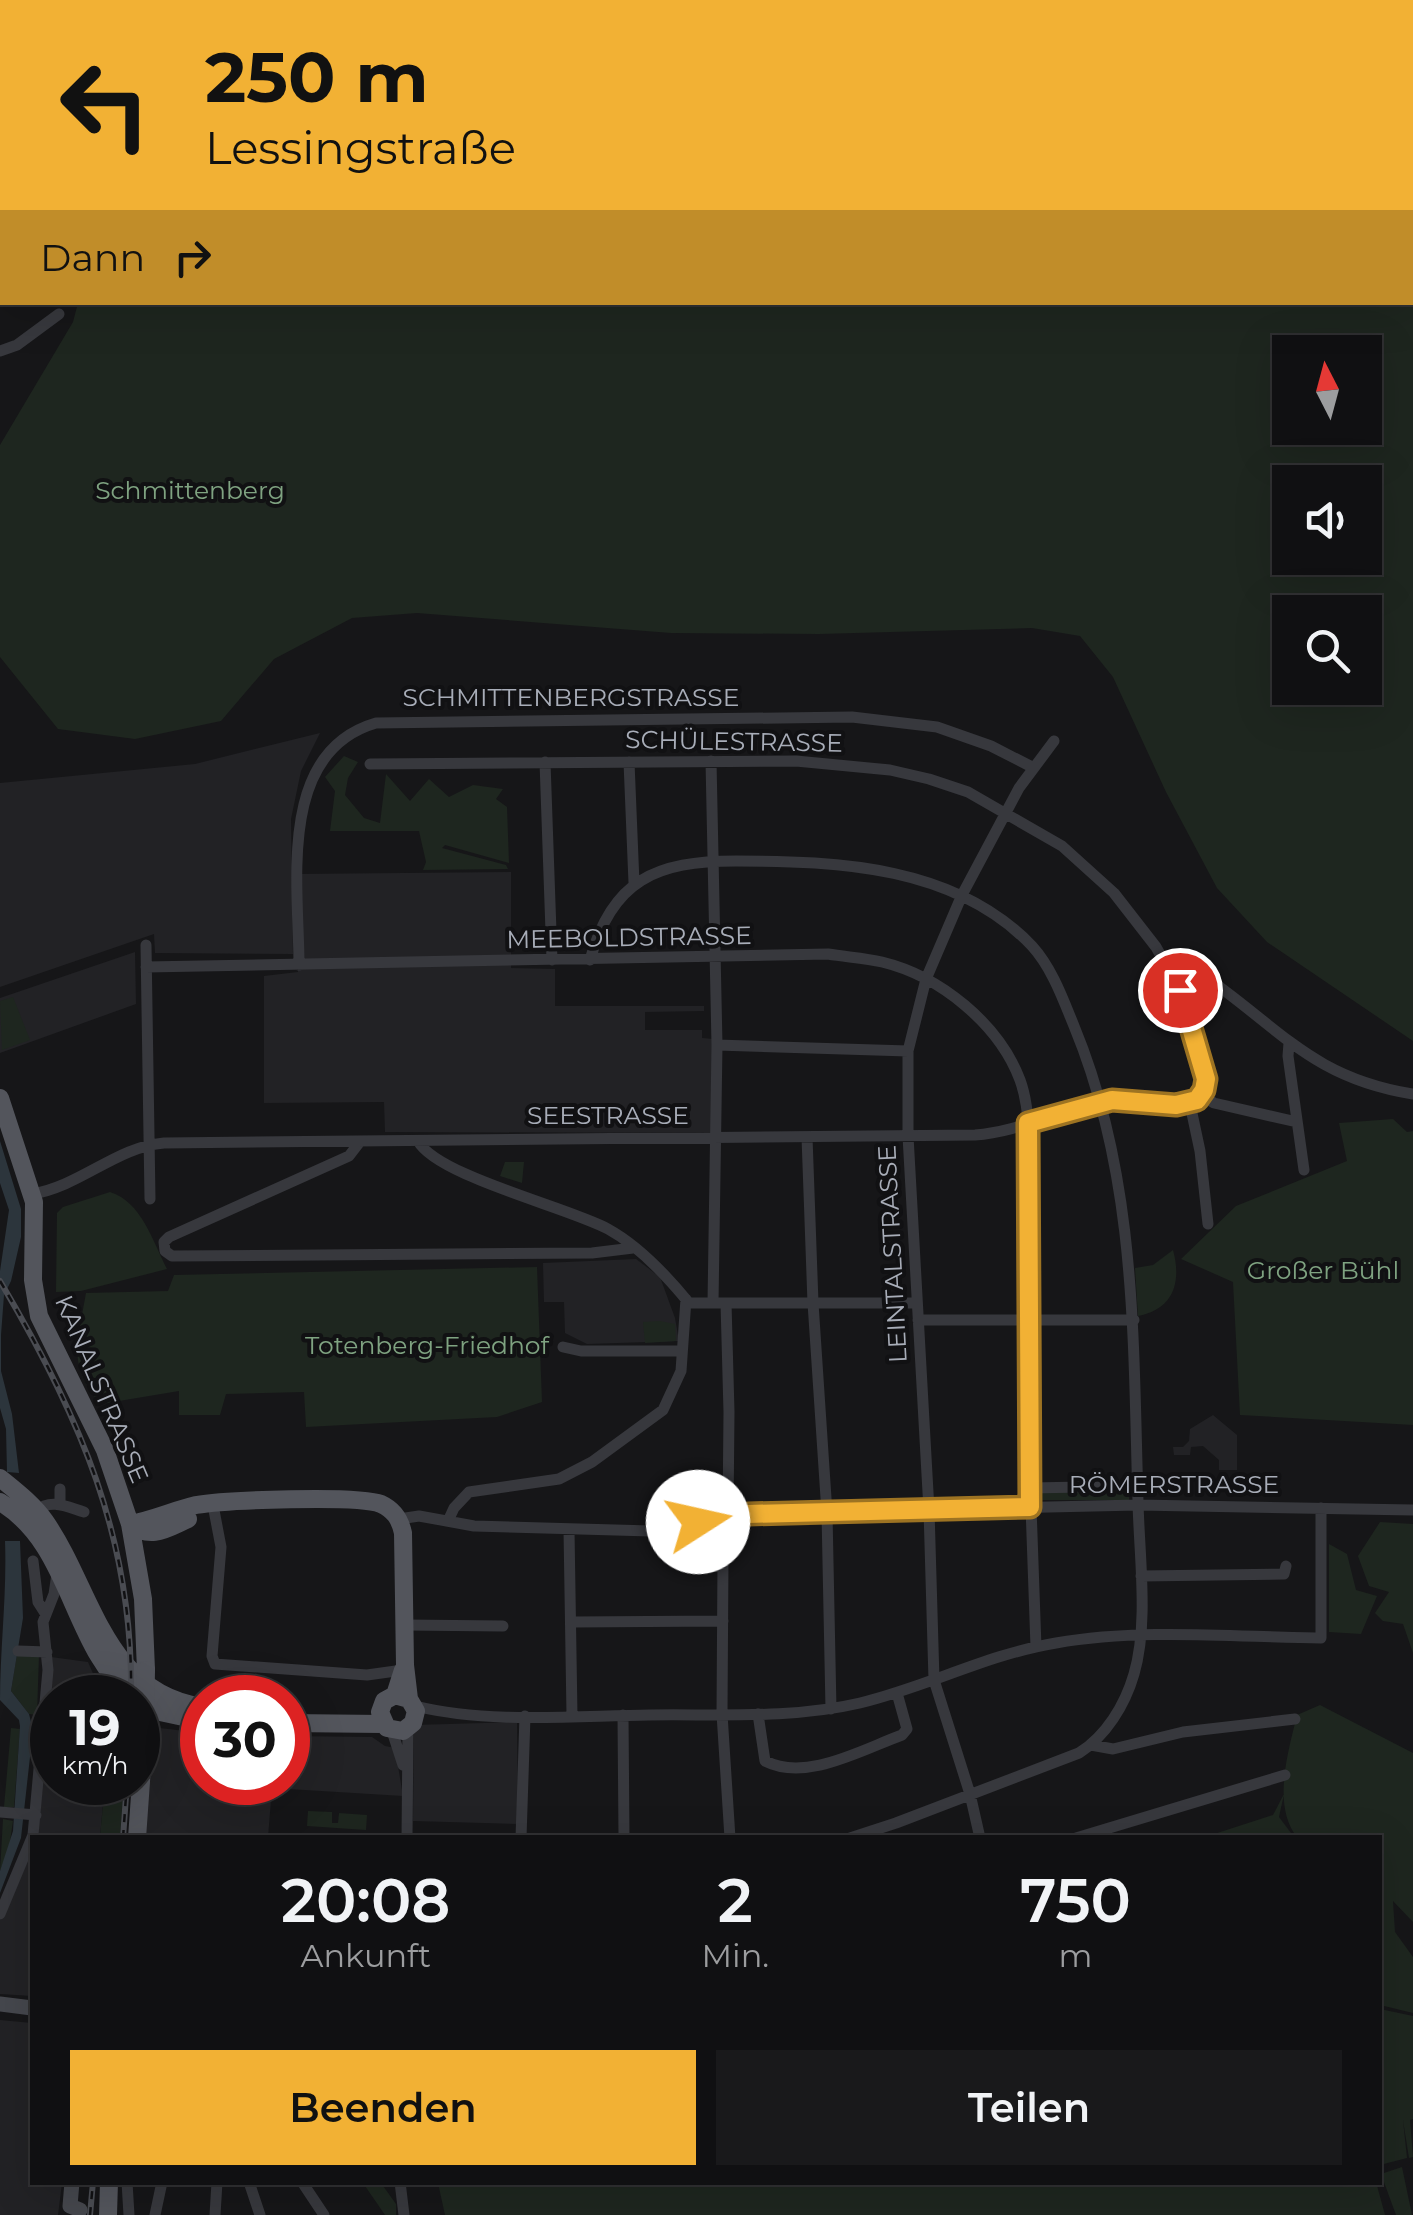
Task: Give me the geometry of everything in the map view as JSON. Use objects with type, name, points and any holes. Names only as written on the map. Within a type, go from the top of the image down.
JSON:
[{"type":"main road","name":"KANALSTRASSE","points":[[0,1098],[32,1194],[33,1280],[39,1316],[104,1450],[130,1524],[142,1586]]},
{"type":"main road","points":[[0,1478],[36,1511],[56,1540],[63,1605],[110,1645],[126,1667],[162,1695],[180,1701]]},
{"type":"main road","points":[[130,1524],[196,1505],[362,1500],[385,1506],[399,1519],[404,1539],[406,1625],[400,1714]]},
{"type":"main road","points":[[1,1504],[35,1530],[57,1568],[63,1605],[114,1675]]},
{"type":"main road","points":[[130,1524],[143,1533],[162,1531],[213,1505]]},
{"type":"main road","points":[[137,1835],[145,1725],[142,1586],[151,1550],[162,1531]]},
{"type":"main road","points":[[310,1712],[400,1714]]},
{"type":"main road","points":[[310,1721],[400,1714]]},
{"type":"main road","points":[[108,2215],[110,2185]]},
{"type":"street","points":[[0,351],[17,345],[60,314]]},
{"type":"street","name":"SCHMITTENBERGSTRASSE","points":[[299,965],[298,833],[310,781],[335,747],[376,723],[852,718],[937,727],[991,746],[1034,768]]},
{"type":"street","name":"LEINTALSTRASSE","points":[[979,1835],[934,1680],[929,1510],[908,1136],[908,1051],[926,979],[962,895],[1006,812],[1054,741]]},
{"type":"street","name":"SCHÜLESTRASSE","points":[[370,764],[796,761],[890,770],[968,792],[1062,846],[1137,920],[1170,972],[1182,980],[1180,996],[1204,1070],[1206,1085],[1202,1096]]},
{"type":"street","points":[[545,762],[552,960]]},
{"type":"street","points":[[628,762],[634,883]]},
{"type":"street","points":[[711,762],[716,1137],[728,1515],[723,1558],[722,1714],[730,1835]]},
{"type":"street","points":[[590,960],[612,905],[634,883],[676,867],[713,861],[842,863],[898,874],[962,895],[1032,947],[1048,970],[1088,1061],[1126,1225],[1134,1320],[1141,1576],[1140,1636],[1129,1690],[1091,1745],[1067,1759],[858,1835]]},
{"type":"street","points":[[146,945],[150,1199]]},
{"type":"street","name":"MEEBOLDSTRASSE","points":[[146,967],[828,954],[883,962],[926,979],[955,998],[993,1033],[1020,1081],[1028,1123],[1030,1507],[1036,1646]]},
{"type":"street","points":[[1182,980],[1192,974],[1202,975],[1289,1044],[1344,1076],[1413,1094]]},
{"type":"street","points":[[1289,1044],[1304,1170]]},
{"type":"street","points":[[717,1045],[908,1051]]},
{"type":"street","points":[[1208,1224],[1190,1104],[1202,1096],[1214,1104],[1297,1122]]},
{"type":"street","name":"SEESTRASSE","points":[[32,1194],[70,1184],[148,1145],[988,1134],[1100,1102],[1190,1104]]},
{"type":"street","points":[[807,1137],[827,1512],[831,1708]]},
{"type":"street","points":[[418,1141],[423,1150],[452,1168],[614,1232],[690,1303],[917,1303]]},
{"type":"street","points":[[359,1143],[350,1156],[170,1237],[163,1248],[172,1256],[592,1254],[633,1248]]},
{"type":"street","points":[[448,1522],[454,1508],[469,1492],[558,1479],[639,1430],[663,1410],[681,1372],[686,1299]]},
{"type":"street","points":[[918,1320],[1134,1320]]},
{"type":"street","points":[[562,1346],[581,1351],[680,1351]]},
{"type":"street","name":"RÖMERSTRASSE","points":[[1030,1488],[1138,1486]]},
{"type":"street","points":[[60,1489],[60,1504]]},
{"type":"street","points":[[36,1511],[46,1504],[60,1504],[84,1512]]},
{"type":"street","points":[[213,1505],[221,1547],[212,1656],[215,1664],[400,1670]]},
{"type":"street","name":"RÖMERSTRASSE","points":[[399,1519],[418,1516],[474,1526],[569,1530],[670,1529],[728,1515],[1030,1507],[1413,1510]]},
{"type":"street","points":[[407,1835],[407,1778],[400,1714],[758,1714],[831,1708],[897,1693],[1036,1646],[1080,1639],[1321,1638],[1320,1508]]},
{"type":"street","points":[[569,1530],[572,1716]]},
{"type":"street","points":[[33,1561],[38,1602],[63,1605]]},
{"type":"street","points":[[1141,1576],[1284,1574],[1286,1566]]},
{"type":"street","points":[[0,1914],[30,1849],[30,1814],[47,1652],[43,1625],[63,1605]]},
{"type":"street","points":[[573,1622],[723,1621]]},
{"type":"street","points":[[406,1625],[503,1626]]},
{"type":"street","points":[[18,1652],[47,1652]]},
{"type":"street","points":[[758,1714],[764,1761],[780,1769],[800,1770],[902,1735],[906,1728],[897,1693]]},
{"type":"street","points":[[623,1715],[624,1835]]},
{"type":"street","points":[[521,1835],[525,1716]]},
{"type":"street","points":[[1091,1745],[1113,1749],[1183,1732],[1294,1720]]},
{"type":"street","points":[[1086,1835],[1285,1775]]},
{"type":"street","points":[[2,1812],[30,1814]]},
{"type":"street","points":[[0,2004],[30,2008]]},
{"type":"street","points":[[72,2185],[73,2210]]},
{"type":"street","points":[[127,2185],[129,2215]]},
{"type":"street","points":[[154,2215],[161,2185]]},
{"type":"street","points":[[215,2215],[216,2185]]},
{"type":"street","points":[[251,2185],[260,2215]]},
{"type":"street","points":[[304,2185],[324,2215]]},
{"type":"street","points":[[400,2185],[404,2215]]},
{"type":"shaded area","points":[[320,733],[301,771],[291,819],[293,954],[155,953],[154,934],[0,987],[0,783],[195,764]]},
{"type":"shaded area","points":[[511,872],[511,968],[555,969],[555,1006],[704,1006],[704,1011],[645,1012],[645,1030],[702,1030],[702,1038],[713,1039],[714,1133],[385,1132],[384,1102],[264,1103],[264,976],[298,972],[297,874]]},
{"type":"shaded area","points":[[135,952],[136,1004],[0,1053],[0,998]]},
{"type":"shaded area","points":[[0,1141],[21,1209],[21,1237],[4,1295],[1,1335],[1,1371],[12,1414],[19,1473],[7,1472],[6,1429],[0,1408],[0,1271],[9,1210],[0,1183]]},
{"type":"shaded area","points":[[636,1259],[660,1277],[679,1341],[587,1344],[565,1333],[564,1302],[544,1302],[543,1263]]},
{"type":"shaded area","points":[[1213,1415],[1237,1435],[1237,1470],[1219,1470],[1219,1460],[1203,1446],[1191,1447],[1190,1455],[1174,1455],[1173,1447],[1183,1447],[1189,1441],[1190,1429]]},
{"type":"shaded area","points":[[5,1541],[20,1541],[23,1618],[11,1691],[29,1714],[30,1757],[21,1838],[0,1893],[0,1871],[13,1831],[20,1726],[0,1700]]},
{"type":"shaded area","points":[[51,1657],[88,1662],[94,1675],[49,1675]]},
{"type":"shaded area","points":[[517,1722],[518,1824],[413,1821],[414,1725]]},
{"type":"shaded area","points":[[160,1728],[180,1730],[180,1805],[271,1805],[268,1835],[143,1835],[145,1805],[160,1805]]},
{"type":"shaded area","points":[[310,1736],[372,1737],[395,1748],[403,1796],[310,1790]]},
{"type":"shaded area","points":[[38,1805],[103,1805],[100,1835],[35,1835]]},
{"type":"shaded area","points":[[30,1852],[30,1996],[0,1994],[0,1920]]},
{"type":"shaded area","points":[[0,2020],[30,2023],[30,2185],[62,2185],[58,2215],[0,2215]]},
{"type":"green space","name":"Schmittenberg","points":[[77,305],[1413,305],[1413,1041],[1267,942],[1217,888],[1166,792],[1113,677],[1080,636],[1032,628],[819,634],[671,633],[417,613],[352,618],[274,659],[221,721],[135,739],[58,729],[0,657],[0,445],[73,322]]},
{"type":"green space","points":[[344,756],[358,762],[348,778],[345,795],[364,818],[380,823],[386,774],[410,801],[429,779],[449,797],[473,785],[503,789],[496,799],[507,807],[509,863],[445,845],[442,848],[506,865],[508,869],[423,870],[426,862],[419,831],[330,831],[335,791],[325,777]]},
{"type":"green space","points":[[13,997],[30,1040],[2,1050],[0,1001]]},
{"type":"green space","name":"Großer Bühl","points":[[1393,1119],[1407,1132],[1413,1131],[1413,1425],[1240,1415],[1233,1282],[1181,1259],[1236,1206],[1347,1161],[1339,1123]]},
{"type":"green space","points":[[505,1162],[524,1162],[522,1183],[500,1176]]},
{"type":"green space","points":[[110,1192],[138,1214],[167,1269],[81,1291],[56,1292],[57,1213],[63,1207]]},
{"type":"green space","points":[[1173,1250],[1176,1273],[1172,1293],[1160,1307],[1138,1316],[1135,1268],[1153,1265]]},
{"type":"green space","name":"Totenberg-Friedhof","points":[[537,1267],[542,1402],[497,1417],[306,1427],[304,1392],[226,1394],[220,1415],[179,1415],[179,1391],[101,1404],[79,1365],[78,1339],[86,1293],[168,1291],[174,1275]]},
{"type":"green space","points":[[643,1322],[675,1324],[676,1341],[645,1343]]},
{"type":"green space","points":[[1038,1489],[1129,1489],[1129,1500],[1038,1500]]},
{"type":"green space","points":[[1380,1522],[1413,1524],[1413,1653],[1403,1624],[1383,1621],[1375,1613],[1389,1592],[1369,1586],[1358,1556]]},
{"type":"green space","points":[[1329,1544],[1347,1554],[1356,1590],[1377,1596],[1361,1634],[1329,1632]]},
{"type":"green space","points":[[17,1654],[39,1655],[38,1675],[30,1675],[30,1714],[11,1691]]},
{"type":"green space","points":[[1320,1705],[1413,1753],[1413,1922],[1393,1901],[1395,1932],[1413,1957],[1413,2013],[1382,2005],[1382,1835],[1296,1835],[1289,1824],[1284,1778],[1297,1715]]},
{"type":"green space","points":[[11,1728],[20,1729],[14,1807],[4,1807]]},
{"type":"green space","points":[[1284,1794],[1279,1817],[1292,1835],[1211,1835],[1273,1815]]},
{"type":"green space","points":[[103,1805],[122,1805],[120,1835],[100,1835]]},
{"type":"green space","points":[[308,1811],[332,1812],[332,1823],[338,1823],[339,1813],[367,1815],[366,1830],[307,1826]]},
{"type":"green space","points":[[3,1819],[13,1821],[0,1871]]},
{"type":"green space","points":[[1382,2009],[1413,2016],[1413,2157],[1409,2158],[1403,2120],[1407,2158],[1382,2164]]},
{"type":"green space","points":[[1402,2167],[1412,2215],[1396,2215],[1382,2174]]},
{"type":"green space","points":[[364,2185],[382,2185],[396,2204],[396,2215],[385,2215]]},
{"type":"green space","points":[[438,2185],[1377,2185],[1385,2215],[445,2215]]},
{"type":"railway","points":[[0,1281],[54,1380],[96,1480],[123,1584],[130,1675]]},
{"type":"railway","points":[[123,1835],[125,1805]]},
{"type":"railway","points":[[90,2215],[93,2185]]},
{"type":"route","points":[[698,1522],[748,1514],[1030,1507],[1028,1123],[1112,1100],[1176,1105],[1190,1104],[1202,1096],[1206,1079],[1180,990]]}]
